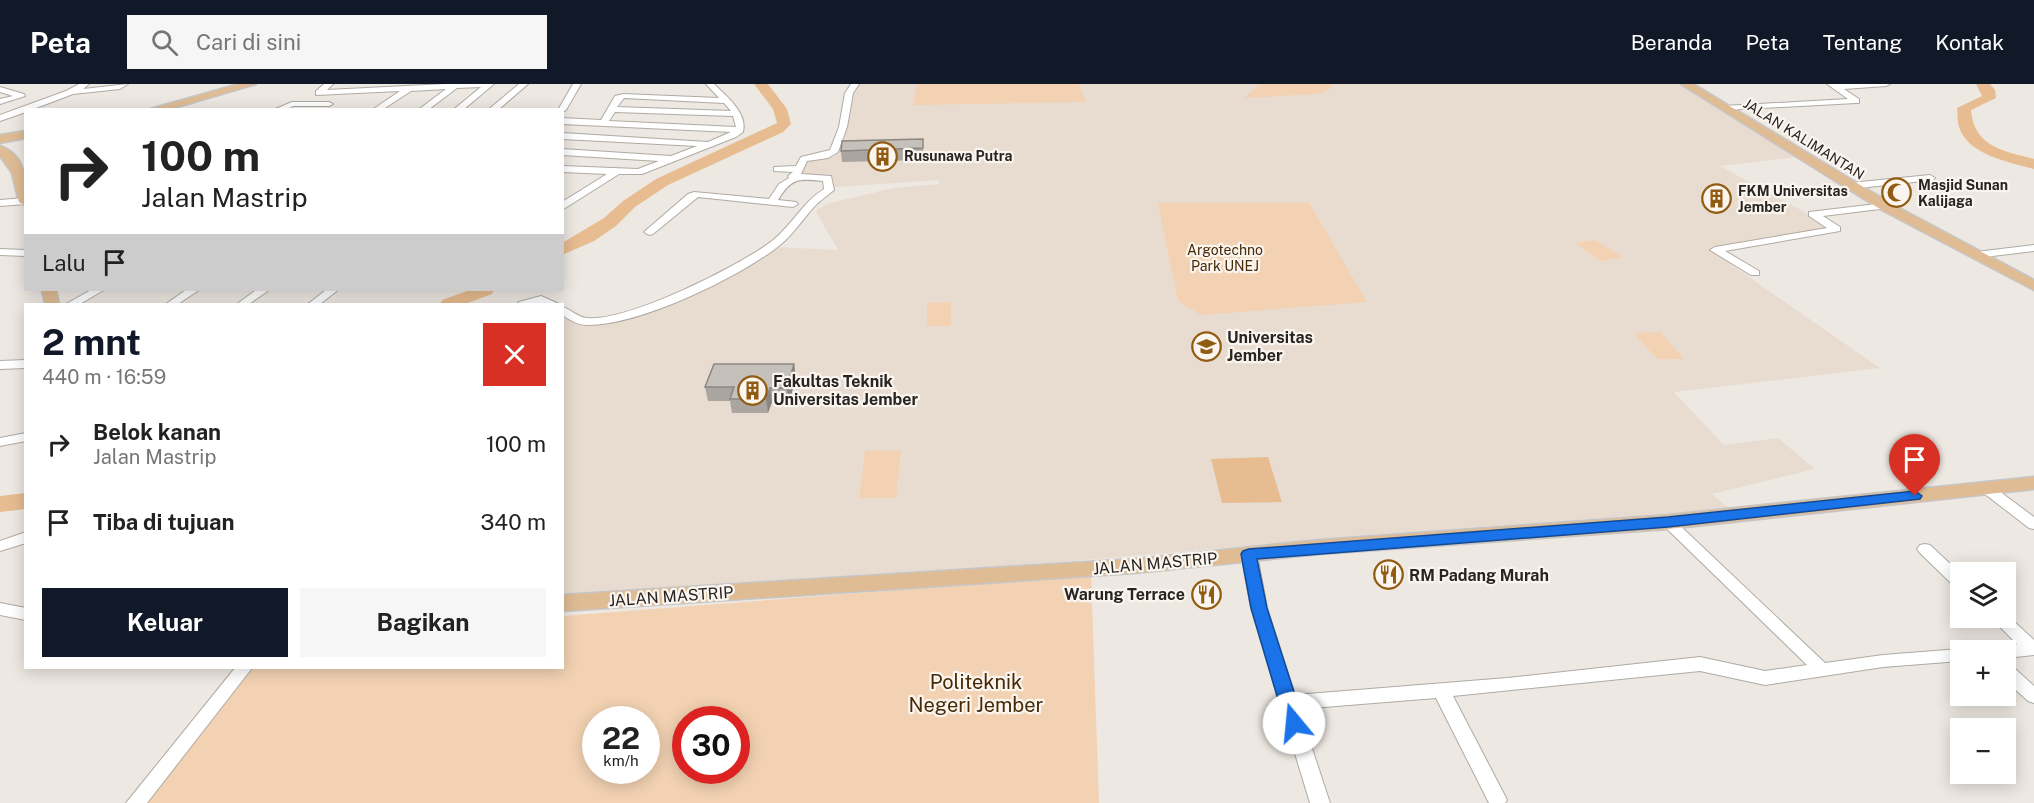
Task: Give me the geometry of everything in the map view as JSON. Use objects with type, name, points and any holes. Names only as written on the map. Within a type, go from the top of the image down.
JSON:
[{"type":"main road","points":[[160,108],[251,84]]},
{"type":"main road","name":"JALAN KALIMANTAN","points":[[1686,84],[1850,186],[2034,286]]},
{"type":"main road","points":[[0,140],[24,134]]},
{"type":"main road","points":[[0,150],[16,165],[24,197]]},
{"type":"main road","name":"JALAN MASTRIP","points":[[564,603],[1134,566],[1249,554],[1668,522],[2034,483]]},
{"type":"street","points":[[0,88],[15,84]]},
{"type":"street","points":[[28,108],[69,93],[85,84]]},
{"type":"street","points":[[69,93],[120,87],[124,84]]},
{"type":"street","points":[[329,84],[319,93],[490,84],[460,108]]},
{"type":"street","points":[[495,108],[525,84]]},
{"type":"street","points":[[563,108],[577,84]]},
{"type":"street","points":[[710,84],[736,114],[741,126],[740,130]]},
{"type":"street","points":[[771,202],[782,186],[792,180],[805,158],[825,156],[834,152],[843,127],[849,93],[855,84]]},
{"type":"street","points":[[1834,86],[1886,84]]},
{"type":"street","points":[[1724,108],[1856,101],[1834,86]]},
{"type":"street","points":[[425,108],[454,87]]},
{"type":"street","points":[[0,88],[22,96],[0,102]]},
{"type":"street","points":[[370,108],[398,89]]},
{"type":"street","points":[[379,108],[409,89]]},
{"type":"street","points":[[283,108],[292,104],[325,107],[349,93]]},
{"type":"street","points":[[604,123],[618,98],[622,96],[726,100]]},
{"type":"street","points":[[0,118],[24,109]]},
{"type":"street","points":[[613,109],[736,114]]},
{"type":"street","points":[[564,121],[740,130]]},
{"type":"street","points":[[564,135],[580,123]]},
{"type":"street","points":[[564,169],[640,172],[712,144],[740,130]]},
{"type":"street","points":[[564,136],[712,144]]},
{"type":"street","points":[[564,152],[675,159]]},
{"type":"street","points":[[564,311],[583,322],[620,316],[690,291],[760,255],[776,243],[820,196],[829,190],[828,178],[777,169]]},
{"type":"street","points":[[564,206],[616,172]]},
{"type":"street","points":[[1850,186],[1930,178]]},
{"type":"street","points":[[649,232],[696,194],[793,204]]},
{"type":"street","points":[[0,203],[24,201]]},
{"type":"street","points":[[1755,273],[1715,250],[1836,230],[1813,214],[1885,206]]},
{"type":"street","points":[[1976,255],[2034,248]]},
{"type":"street","points":[[0,252],[24,253]]},
{"type":"street","points":[[74,303],[96,291]]},
{"type":"street","points":[[173,303],[191,291]]},
{"type":"street","points":[[244,303],[262,291]]},
{"type":"street","points":[[314,303],[331,291]]},
{"type":"street","points":[[527,303],[541,299],[551,303]]},
{"type":"street","points":[[0,365],[24,364]]},
{"type":"street","points":[[0,442],[24,437]]},
{"type":"street","points":[[1986,488],[2034,524]]},
{"type":"street","points":[[1668,522],[1821,669]]},
{"type":"street","points":[[0,546],[24,538]]},
{"type":"street","points":[[1925,549],[1950,573]]},
{"type":"street","points":[[1249,554],[1259,608],[1320,803]]},
{"type":"street","points":[[0,609],[24,614]]},
{"type":"street","points":[[2010,628],[2034,649]]},
{"type":"street","points":[[2016,651],[2034,649]]},
{"type":"street","points":[[1288,703],[1700,664],[1765,678],[1883,661],[1950,656]]},
{"type":"street","points":[[136,803],[243,669]]},
{"type":"street","points":[[2016,680],[2034,696]]},
{"type":"street","points":[[1441,690],[1497,800]]},
{"type":"shaded area","name":"Universitas Jember","points":[[859,84],[1679,84],[1796,157],[1720,166],[1834,228],[1710,250],[1880,368],[1674,392],[1724,445],[1778,438],[1815,469],[1712,494],[1730,509],[1383,534],[937,573],[564,596],[564,313],[599,322],[723,279],[777,247],[838,250],[816,212],[818,209],[830,203],[894,188],[939,184],[939,180],[835,187],[831,176],[799,175],[811,157],[834,157],[846,129],[852,94]]},
{"type":"shaded area","points":[[1268,457],[1282,502],[1222,503],[1211,459]]},
{"type":"green space","points":[[917,84],[1079,84],[1086,102],[913,105]]},
{"type":"green space","points":[[1260,84],[1334,84],[1327,91],[1317,94],[1244,98]]},
{"type":"green space","name":"Argotechno Park UNEJ","points":[[1158,203],[1309,203],[1367,302],[1201,315],[1178,301]]},
{"type":"green space","points":[[1595,240],[1622,257],[1601,261],[1575,243]]},
{"type":"green space","points":[[951,302],[951,326],[927,326],[927,303]]},
{"type":"green space","points":[[1660,332],[1684,359],[1657,359],[1634,333]]},
{"type":"green space","points":[[865,451],[901,451],[896,498],[859,498]]},
{"type":"green space","name":"Politeknik Negeri Jember","points":[[1091,575],[1099,803],[141,803],[250,669],[564,669],[564,616]]},
{"type":"building","points":[[923,139],[923,148],[841,151],[842,141]]},
{"type":"building","points":[[714,364],[794,364],[787,388],[770,388],[766,399],[730,399],[734,387],[705,387]]},
{"type":"waterway","points":[[564,249],[610,222],[629,204],[662,182],[778,129],[784,124],[780,109],[761,84]]},
{"type":"waterway","points":[[1983,84],[1988,90],[1989,98],[1964,108],[1965,125],[1970,135],[1977,142],[1995,152],[2034,164]]},
{"type":"waterway","points":[[452,303],[482,291]]},
{"type":"waterway","points":[[0,504],[24,501]]},
{"type":"place","name":"Rusunawa Putra","points":[[883,156]]},
{"type":"place","name":"Masjid Sunan Kalijaga","points":[[1897,193]]},
{"type":"place","name":"FKM Universitas Jember","points":[[1717,199]]},
{"type":"place","name":"Universitas Jember","points":[[1206,346]]},
{"type":"place","name":"Fakultas Teknik Universitas Jember","points":[[752,390]]},
{"type":"place","name":"RM Padang Murah","points":[[1388,575]]},
{"type":"place","name":"Warung Terrace","points":[[1206,594]]},
{"type":"route","points":[[1294,723],[1259,608],[1249,554],[1668,522],[1915,496]]}]
